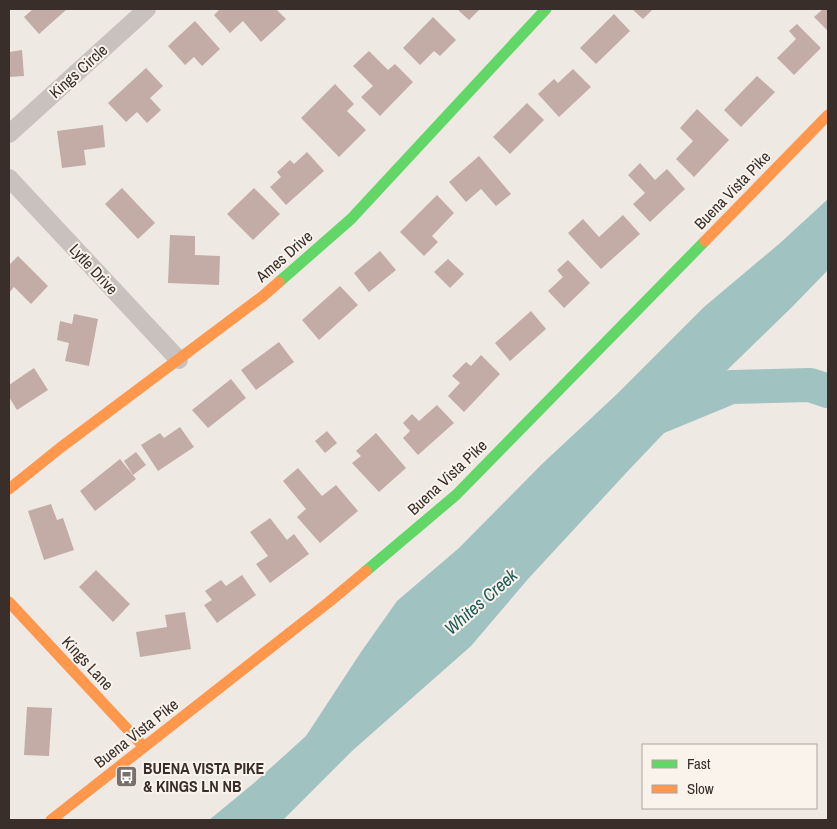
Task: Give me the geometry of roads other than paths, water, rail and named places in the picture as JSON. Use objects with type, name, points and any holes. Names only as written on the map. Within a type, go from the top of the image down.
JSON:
[{"type":"main road","name":"Ames Drive","points":[[9,488],[263,296],[351,219],[546,9]]},
{"type":"main road","name":"Buena Vista Pike","points":[[51,820],[330,602],[456,495],[828,115]]},
{"type":"main road","name":"Kings Lane","points":[[9,602],[144,747]]},
{"type":"street","name":"Kings Circle","points":[[9,134],[147,9]]},
{"type":"street","name":"Lytle Drive","points":[[9,178],[179,360]]},
{"type":"water","points":[[828,199],[828,270],[685,411],[627,472],[528,579],[471,646],[352,751],[283,820],[209,820],[306,736],[397,601],[459,548],[541,465],[617,394],[704,307],[779,244]]},
{"type":"waterway","name":"Whites Creek","points":[[651,420],[731,387],[810,385],[828,391]]},
{"type":"place","name":"BUENA VISTA PIKE & KINGS LN NB","points":[[127,777]]}]
